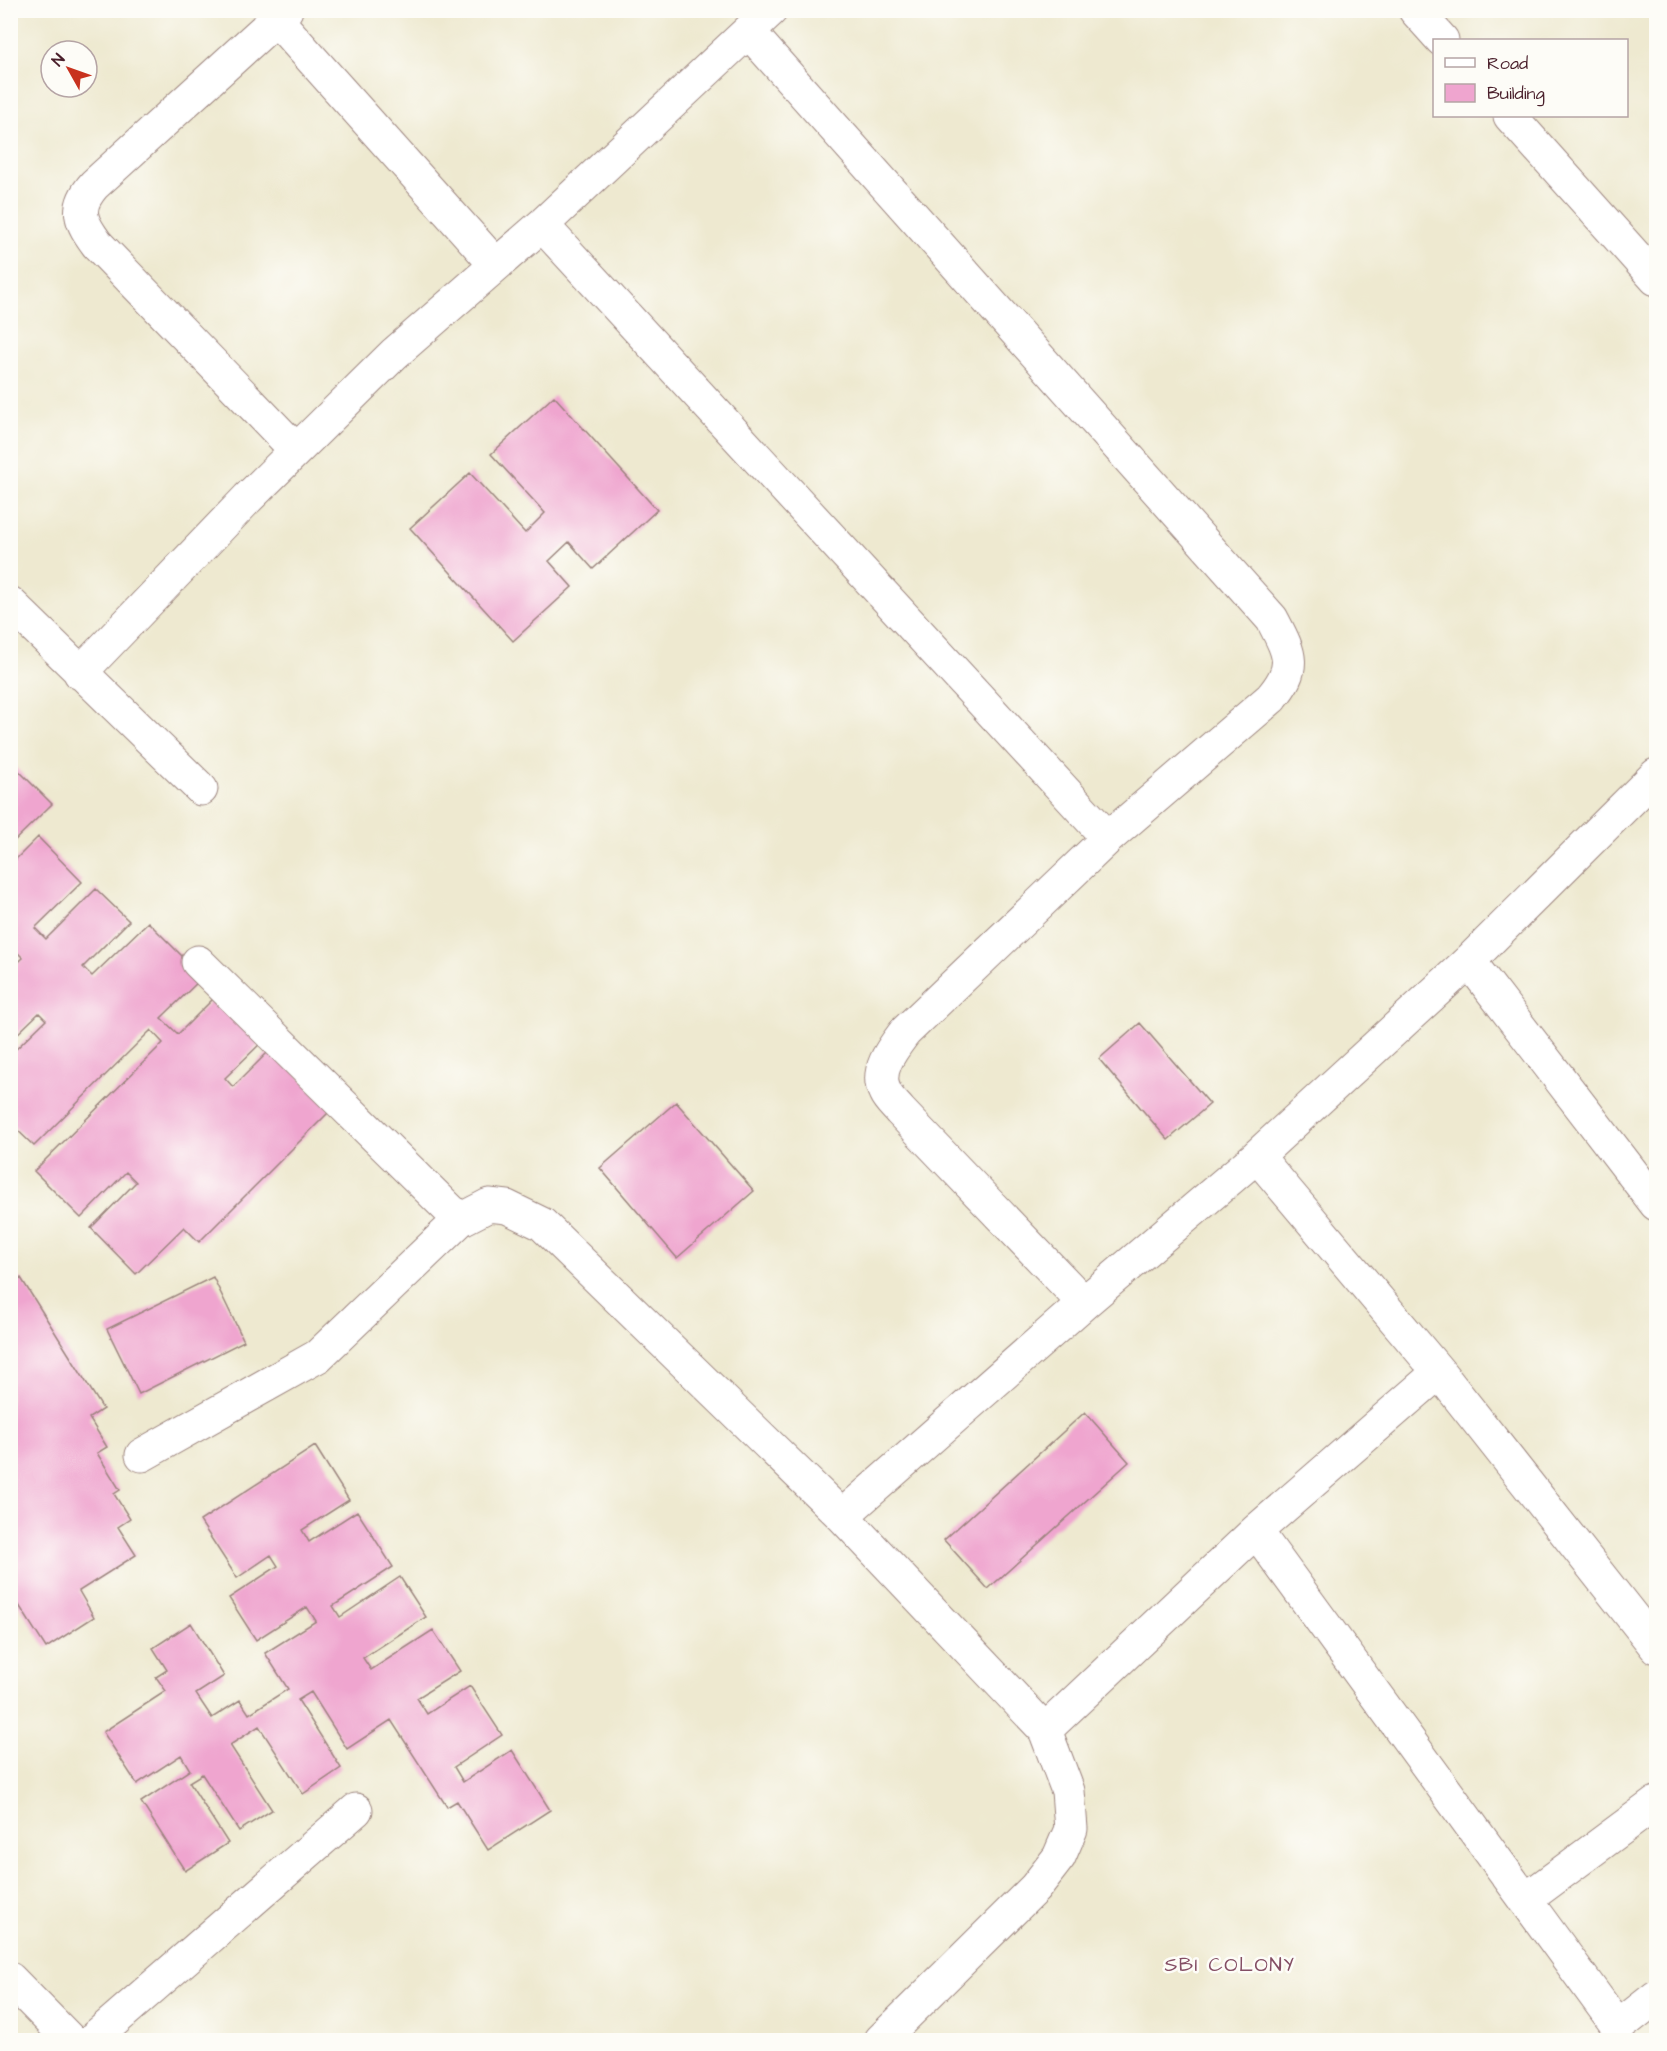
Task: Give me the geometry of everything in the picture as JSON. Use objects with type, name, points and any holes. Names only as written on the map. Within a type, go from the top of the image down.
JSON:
[{"type":"street","points":[[1415,10],[1441,39]]},
{"type":"street","points":[[297,450],[84,228],[81,211],[83,198],[94,185],[281,15],[496,265]]},
{"type":"street","points":[[80,673],[248,498],[394,354],[542,225],[760,21],[1272,619],[1285,643],[1289,664],[1285,682],[1271,698],[1108,838],[905,1032],[887,1055],[883,1073],[884,1091],[900,1111],[1084,1303]]},
{"type":"street","points":[[1511,117],[1656,279]]},
{"type":"street","points":[[542,225],[1108,838]]},
{"type":"street","points":[[10,603],[201,789]]},
{"type":"street","points":[[842,1516],[1084,1303],[1257,1156],[1469,961],[1656,775]]},
{"type":"street","points":[[1469,961],[1653,1194]]},
{"type":"street","points":[[198,963],[460,1220]]},
{"type":"street","points":[[1257,1156],[1439,1372],[1656,1647]]},
{"type":"street","points":[[142,1455],[318,1356],[460,1220],[489,1205],[507,1207],[542,1224],[842,1516],[1045,1730],[1068,1791],[1071,1829],[1059,1857],[1035,1888],[881,2040]]},
{"type":"street","points":[[1045,1730],[1256,1531],[1439,1372]]},
{"type":"street","points":[[1256,1531],[1623,2034],[1656,1997]]},
{"type":"street","points":[[1525,1900],[1656,1803]]},
{"type":"street","points":[[92,2040],[356,1810]]},
{"type":"street","points":[[10,1979],[70,2040]]},
{"type":"building","points":[[554,396],[657,510],[593,569],[569,542],[549,561],[572,587],[513,641],[410,528],[470,473],[525,533],[545,513],[491,454]]},
{"type":"building","points":[[10,762],[52,804],[10,845]]},
{"type":"building","points":[[38,837],[82,882],[35,928],[46,939],[96,889],[129,921],[83,967],[92,976],[148,922],[203,977],[161,1018],[178,1034],[218,994],[264,1040],[225,1078],[233,1087],[272,1048],[332,1109],[199,1242],[184,1227],[136,1274],[91,1228],[136,1182],[126,1172],[81,1218],[34,1171],[163,1043],[151,1030],[34,1146],[10,1123],[10,1055],[46,1020],[39,1013],[10,1041],[10,970],[23,958],[15,950],[10,955],[10,865]]},
{"type":"building","points":[[1140,1023],[1210,1104],[1168,1140],[1099,1059]]},
{"type":"building","points":[[676,1102],[754,1191],[677,1258],[600,1168]]},
{"type":"building","points":[[213,1277],[244,1341],[139,1394],[107,1329]]},
{"type":"building","points":[[21,1278],[103,1409],[89,1418],[107,1447],[97,1453],[120,1490],[114,1494],[130,1519],[118,1527],[136,1555],[79,1591],[94,1617],[46,1648],[10,1591],[10,1284]]},
{"type":"building","points":[[1085,1412],[1129,1462],[988,1589],[944,1540]]},
{"type":"building","points":[[315,1446],[349,1500],[302,1530],[309,1542],[357,1511],[393,1567],[333,1606],[340,1617],[400,1577],[426,1617],[363,1658],[371,1670],[433,1630],[460,1671],[417,1698],[427,1714],[470,1686],[502,1735],[454,1767],[463,1782],[512,1750],[550,1810],[488,1850],[457,1801],[447,1807],[391,1720],[347,1749],[311,1692],[298,1700],[341,1768],[303,1794],[259,1726],[230,1745],[272,1810],[239,1831],[202,1774],[189,1782],[228,1843],[185,1871],[141,1802],[190,1770],[181,1755],[137,1784],[103,1732],[166,1691],[156,1677],[167,1670],[153,1648],[191,1623],[224,1676],[196,1694],[212,1718],[240,1700],[249,1714],[288,1689],[265,1653],[316,1621],[307,1607],[256,1640],[229,1598],[278,1566],[271,1555],[237,1578],[200,1521]]},
{"type":"district","name":"SBI COLONY","points":[[1230,1964]]}]
